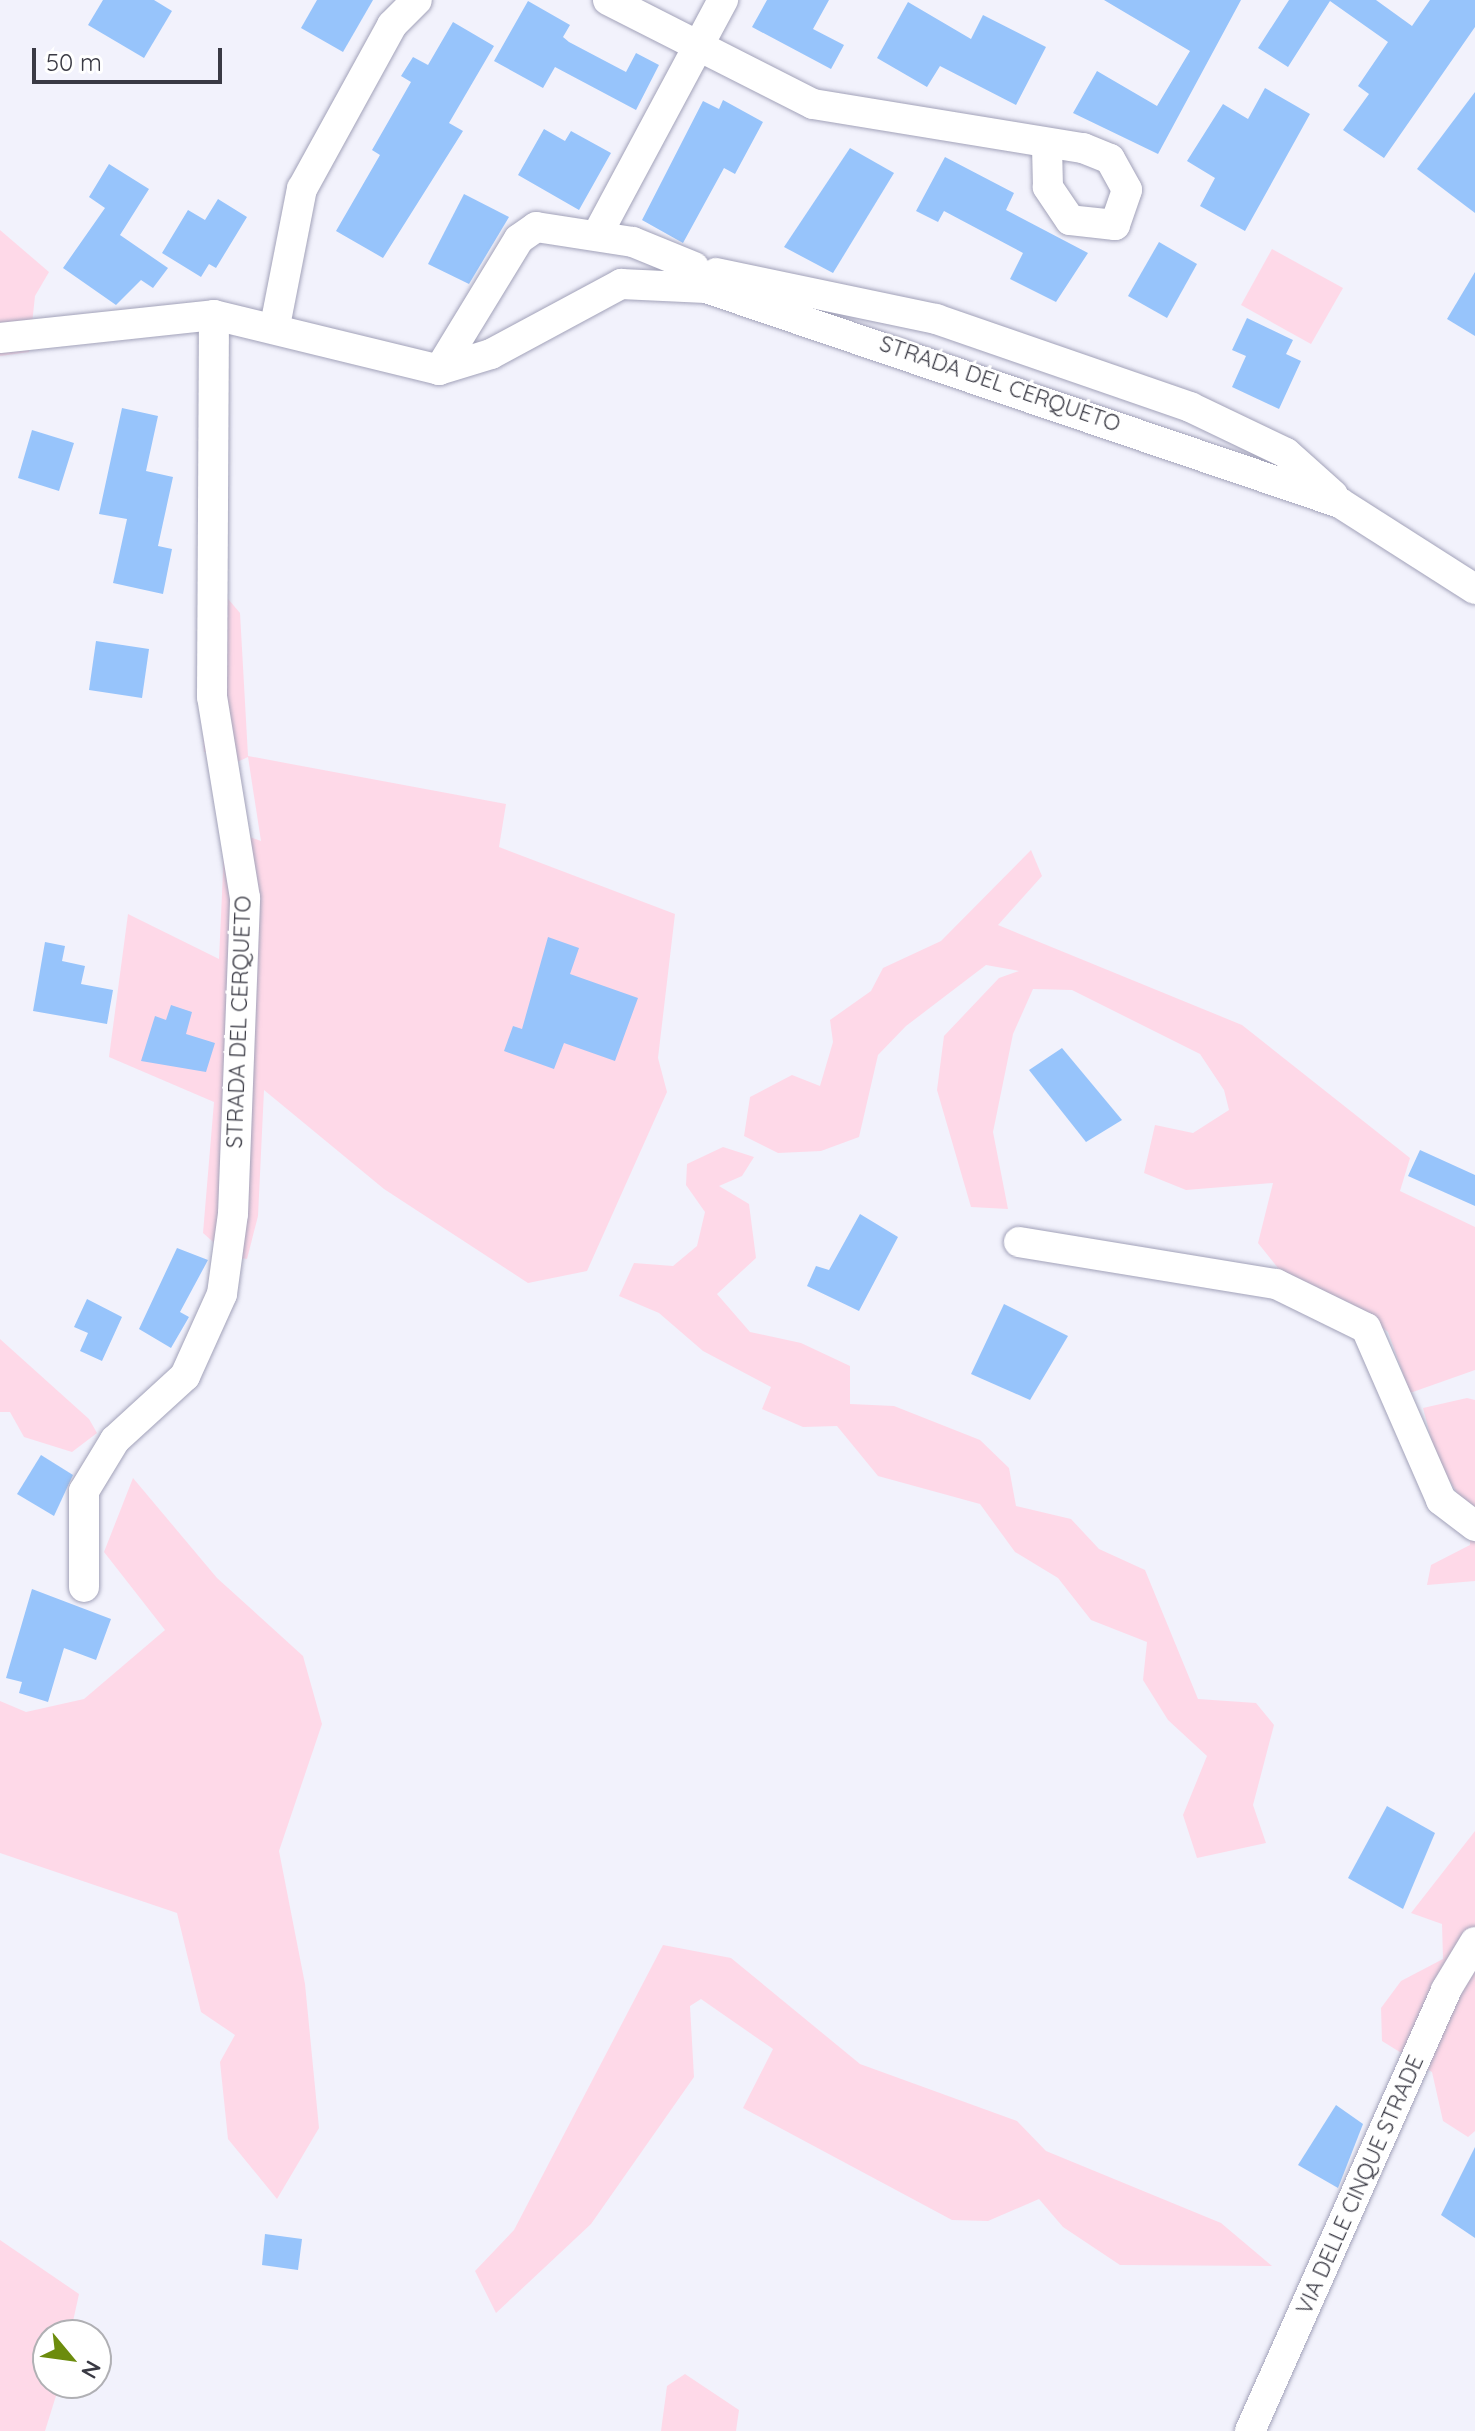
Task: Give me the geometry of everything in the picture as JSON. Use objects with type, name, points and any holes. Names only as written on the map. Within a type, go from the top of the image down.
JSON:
[{"type":"street","points":[[275,326],[302,189],[392,25],[417,0]]},
{"type":"street","points":[[608,0],[697,49],[813,104],[1047,147]]},
{"type":"street","points":[[597,235],[723,0]]},
{"type":"street","name":"STRADA DEL CERQUETO","points":[[439,370],[519,239],[552,224],[597,235],[694,267],[936,319],[1190,407],[1286,453],[1340,503],[1475,589]]},
{"type":"street","name":"STRADA DEL CERQUETO","points":[[656,281],[694,267]]},
{"type":"street","name":"STRADA DEL CERQUETO","points":[[0,338],[214,315],[275,326],[402,366],[439,370],[491,354],[621,284],[656,281],[706,288],[823,325],[1340,503]]},
{"type":"street","name":"STRADA DEL CERQUETO","points":[[84,1587],[84,1491],[115,1440],[185,1376],[222,1294],[233,1214],[245,898],[212,697],[214,315]]},
{"type":"street","points":[[1019,1242],[1276,1284],[1366,1328],[1441,1500],[1475,1526]]},
{"type":"street","name":"VIA DELLE CINQUE STRADE","points":[[1250,2431],[1446,1990],[1475,1942]]},
{"type":"shaded area","points":[[0,230],[49,272],[35,296],[29,352],[0,356]]},
{"type":"shaded area","points":[[1272,249],[1343,288],[1311,344],[1241,305]]},
{"type":"shaded area","points":[[223,593],[240,613],[248,756],[506,804],[499,847],[675,914],[658,1058],[667,1092],[587,1271],[528,1283],[384,1189],[264,1090],[258,1216],[247,1259],[229,1256],[203,1233],[214,1102],[109,1057],[128,914],[219,959],[225,828],[261,841],[248,757],[220,770],[216,751],[204,752],[199,606]]},
{"type":"shaded area","points":[[1031,850],[1042,876],[998,925],[1242,1025],[1410,1158],[1400,1191],[1475,1227],[1475,1370],[1410,1393],[1388,1332],[1350,1303],[1282,1273],[1258,1243],[1273,1183],[1186,1190],[1144,1173],[1155,1125],[1193,1133],[1229,1110],[1224,1090],[1200,1054],[1072,990],[1033,989],[1013,1034],[993,1132],[1008,1209],[971,1207],[937,1090],[944,1036],[999,978],[1019,971],[986,965],[906,1026],[878,1055],[859,1137],[821,1151],[778,1153],[744,1136],[750,1097],[792,1075],[820,1086],[833,1042],[830,1020],[871,991],[883,968],[941,941]]},
{"type":"shaded area","points":[[723,1147],[754,1157],[742,1176],[719,1186],[749,1204],[756,1258],[717,1294],[750,1332],[801,1343],[850,1366],[850,1404],[894,1406],[980,1440],[1009,1468],[1016,1506],[1071,1519],[1099,1549],[1145,1570],[1198,1699],[1256,1703],[1274,1725],[1253,1805],[1266,1843],[1197,1858],[1183,1815],[1207,1756],[1168,1720],[1143,1680],[1147,1642],[1091,1620],[1058,1578],[1015,1552],[980,1504],[878,1476],[837,1426],[803,1427],[762,1409],[771,1387],[703,1351],[659,1313],[619,1296],[634,1263],[673,1266],[697,1246],[705,1212],[686,1185],[687,1164]]},
{"type":"shaded area","points":[[0,1339],[89,1419],[97,1433],[72,1452],[24,1437],[10,1412],[0,1412]]},
{"type":"shaded area","points":[[1467,1398],[1475,1400],[1475,1581],[1427,1585],[1431,1565],[1470,1545],[1470,1515],[1436,1458],[1423,1408]]},
{"type":"shaded area","points":[[133,1478],[217,1578],[303,1656],[322,1724],[279,1851],[305,1984],[319,2128],[277,2199],[228,2139],[220,2062],[235,2035],[201,2012],[177,1913],[0,1853],[0,1701],[26,1712],[84,1699],[165,1630],[104,1552]]},
{"type":"shaded area","points":[[1475,1831],[1475,2131],[1468,2137],[1443,2121],[1432,2072],[1382,2041],[1381,2008],[1401,1981],[1443,1959],[1442,1924],[1411,1913]]},
{"type":"shaded area","points":[[663,1945],[731,1958],[860,2064],[1017,2121],[1046,2151],[1221,2223],[1272,2266],[1120,2265],[1063,2227],[1039,2199],[988,2221],[952,2220],[743,2108],[773,2049],[701,1999],[690,2006],[694,2077],[591,2224],[496,2313],[475,2271],[514,2230]]},
{"type":"shaded area","points":[[0,2240],[79,2294],[74,2319],[32,2319],[32,2399],[55,2399],[45,2431],[0,2431]]},
{"type":"shaded area","points":[[685,2374],[739,2410],[736,2431],[661,2431],[667,2386]]},
{"type":"building","points":[[103,0],[154,0],[172,11],[144,58],[88,25]]},
{"type":"building","points":[[317,0],[373,0],[343,52],[301,28]]},
{"type":"building","points":[[767,0],[829,0],[813,29],[844,45],[831,69],[752,27]]},
{"type":"building","points":[[1104,0],[1241,0],[1158,154],[1073,113],[1097,71],[1157,106],[1190,51]]},
{"type":"building","points":[[1289,0],[1376,0],[1412,26],[1430,0],[1475,0],[1475,27],[1384,158],[1343,130],[1369,94],[1358,86],[1388,42],[1330,1],[1288,67],[1258,48]]},
{"type":"building","points":[[528,1],[570,25],[563,37],[569,42],[626,72],[636,53],[659,65],[636,110],[555,67],[543,88],[494,61]]},
{"type":"building","points":[[908,2],[971,39],[983,15],[1046,47],[1016,105],[940,66],[927,87],[877,58]]},
{"type":"building","points":[[453,22],[494,46],[449,123],[463,131],[383,258],[336,231],[380,155],[372,150],[411,82],[401,76],[413,57],[428,65]]},
{"type":"building","points":[[1265,88],[1310,114],[1245,231],[1200,206],[1215,178],[1187,161],[1223,104],[1248,119]]},
{"type":"building","points":[[1475,92],[1475,213],[1417,169]]},
{"type":"building","points":[[723,100],[763,122],[735,174],[724,168],[683,243],[642,220],[703,101],[719,109]]},
{"type":"building","points":[[544,129],[565,141],[571,131],[611,153],[579,210],[518,175]]},
{"type":"building","points":[[850,148],[894,173],[833,273],[784,247]]},
{"type":"building","points":[[945,157],[1014,193],[1006,210],[1088,253],[1056,302],[1010,279],[1023,253],[944,211],[938,222],[916,211]]},
{"type":"building","points":[[109,164],[149,189],[120,235],[168,268],[153,288],[141,280],[116,305],[63,268],[105,208],[89,197]]},
{"type":"building","points":[[464,194],[509,217],[469,284],[428,264]]},
{"type":"building","points":[[218,199],[247,217],[216,268],[209,264],[201,277],[162,253],[188,210],[205,220]]},
{"type":"building","points":[[1159,242],[1197,264],[1167,318],[1128,296]]},
{"type":"building","points":[[1475,272],[1475,336],[1447,319]]},
{"type":"building","points":[[1247,318],[1293,340],[1286,354],[1301,361],[1279,409],[1232,387],[1246,356],[1232,350]]},
{"type":"building","points":[[122,408],[158,416],[146,471],[173,477],[158,546],[172,549],[163,594],[113,583],[127,519],[99,514]]},
{"type":"building","points":[[32,430],[74,443],[59,491],[18,478]]},
{"type":"building","points":[[96,641],[149,649],[142,698],[89,690]]},
{"type":"building","points":[[548,937],[579,948],[570,974],[638,998],[615,1061],[564,1043],[554,1069],[504,1051],[513,1026],[522,1029]]},
{"type":"building","points":[[45,942],[65,946],[62,961],[85,966],[81,984],[113,990],[107,1024],[33,1011]]},
{"type":"building","points":[[171,1005],[192,1012],[186,1034],[215,1043],[206,1072],[141,1061],[155,1016],[166,1020]]},
{"type":"building","points":[[1062,1048],[1122,1120],[1086,1142],[1029,1070]]},
{"type":"building","points":[[1420,1150],[1475,1175],[1475,1206],[1408,1176]]},
{"type":"building","points":[[860,1214],[898,1237],[859,1311],[807,1286],[816,1266],[829,1270]]},
{"type":"building","points":[[177,1248],[208,1260],[180,1312],[189,1317],[171,1348],[139,1329]]},
{"type":"building","points":[[87,1299],[122,1317],[102,1361],[80,1351],[88,1333],[74,1327]]},
{"type":"building","points":[[1004,1304],[1068,1336],[1030,1400],[971,1374]]},
{"type":"building","points":[[41,1455],[73,1475],[54,1516],[17,1494]]},
{"type":"building","points":[[32,1589],[111,1619],[96,1660],[64,1648],[48,1702],[19,1693],[22,1682],[6,1678]]},
{"type":"building","points":[[1387,1806],[1435,1833],[1403,1909],[1348,1878]]},
{"type":"building","points":[[1336,2105],[1363,2124],[1338,2188],[1298,2165]]},
{"type":"building","points":[[1475,2147],[1475,2238],[1441,2215]]},
{"type":"building","points":[[265,2234],[302,2239],[298,2270],[262,2265]]}]
